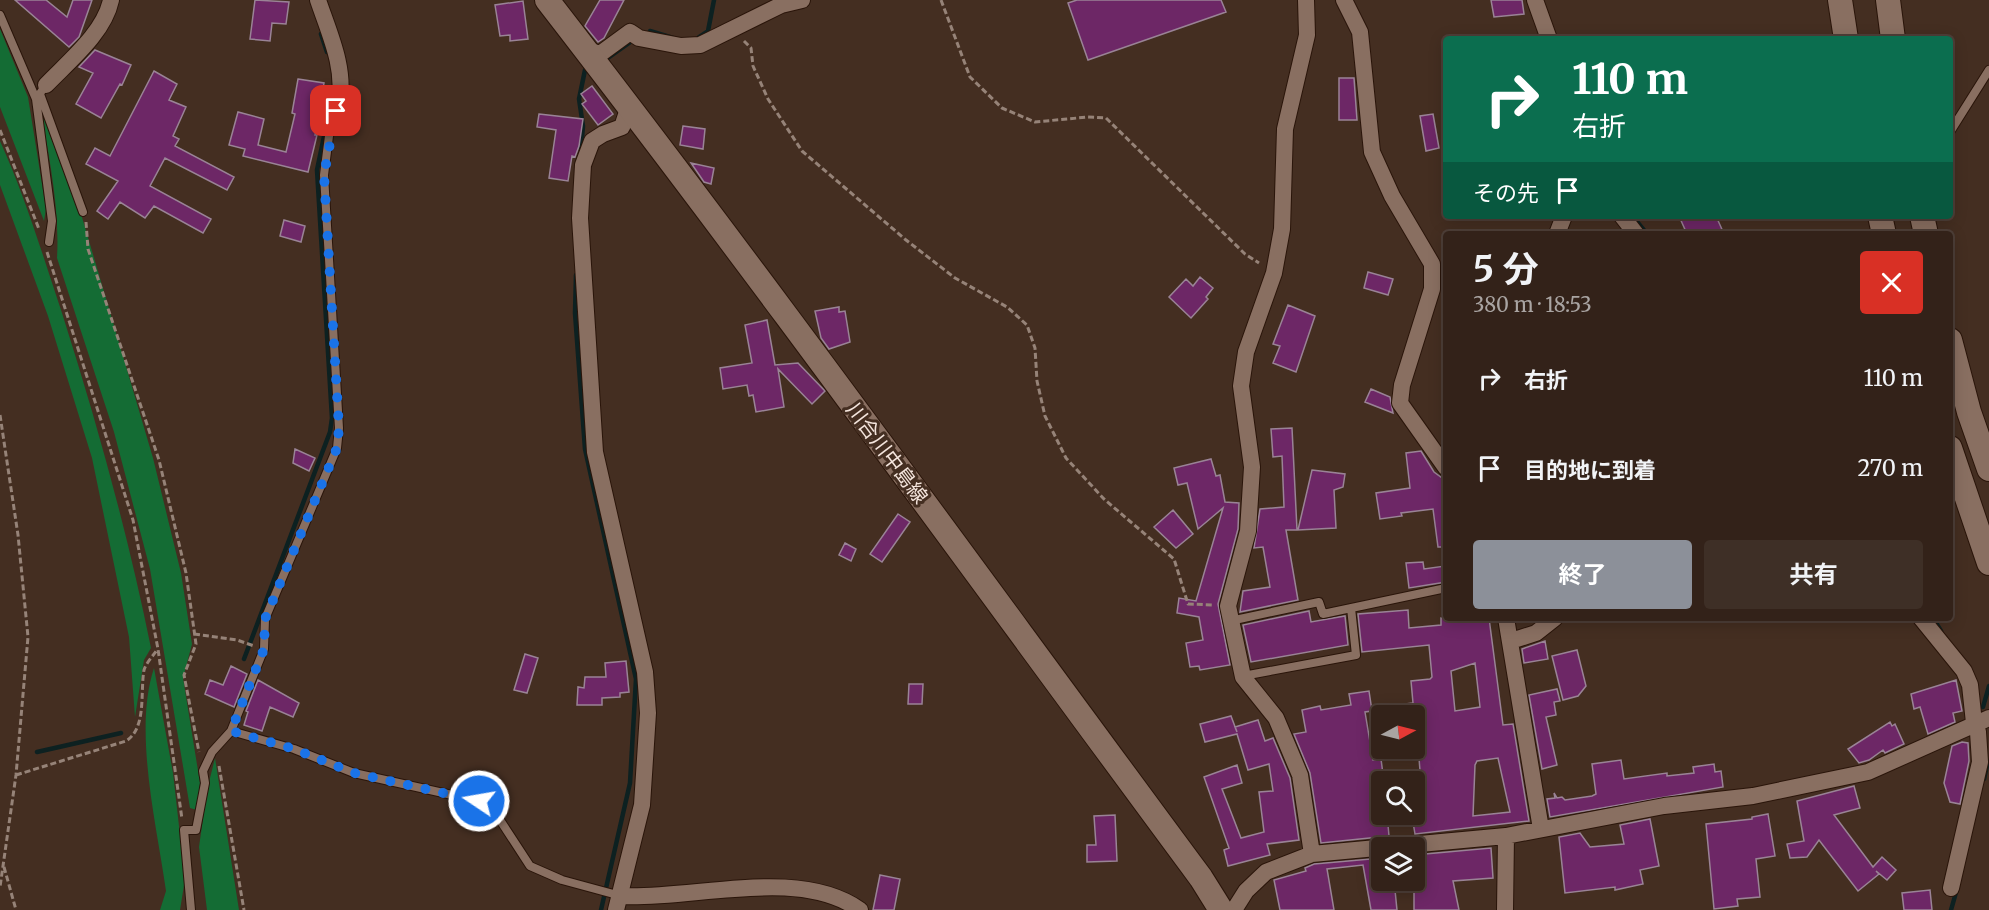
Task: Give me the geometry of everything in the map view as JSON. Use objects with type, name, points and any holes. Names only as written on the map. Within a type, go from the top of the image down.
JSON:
[{"type":"main road","name":"川合川中島線","points":[[547,0],[629,106],[1201,878],[1221,910]]},
{"type":"main road","points":[[1840,0],[1846,36]]},
{"type":"main road","points":[[1888,0],[1893,36]]},
{"type":"main road","points":[[1953,351],[1969,412],[1989,469]]},
{"type":"main road","points":[[1953,457],[1989,563]]},
{"type":"street","points":[[41,93],[84,45],[109,11],[111,0]]},
{"type":"street","points":[[318,0],[340,69],[342,87],[339,104]]},
{"type":"street","points":[[585,49],[600,54],[630,32],[639,38],[681,46],[700,45],[781,5],[802,0]]},
{"type":"street","points":[[1306,0],[1307,35],[1285,129],[1282,229],[1274,273],[1246,352],[1241,386],[1252,467],[1248,531],[1229,613],[1243,677],[1276,718],[1300,775],[1312,854]]},
{"type":"street","points":[[1344,0],[1360,32],[1372,152],[1392,196],[1432,264],[1432,289],[1402,385],[1400,403],[1443,464]]},
{"type":"street","points":[[1535,0],[1548,36]]},
{"type":"street","points":[[629,106],[622,127],[592,141],[583,165],[580,218],[595,452],[645,672],[648,713],[642,805],[616,900],[779,888],[843,898],[860,910]]},
{"type":"street","points":[[1624,219],[1634,231]]},
{"type":"street","points":[[1507,621],[1541,829]]},
{"type":"street","points":[[1511,641],[1536,633],[1552,621]]},
{"type":"street","points":[[1923,621],[1964,671],[1982,720],[1978,732],[1980,762],[1951,888]]},
{"type":"street","points":[[1234,910],[1246,891],[1266,872],[1312,854],[1506,836],[1664,806],[1753,796],[1868,772],[1982,720]]},
{"type":"street","points":[[1505,910],[1506,836]]},
{"type":"lane","points":[[0,15],[41,93],[83,212]]},
{"type":"lane","points":[[1953,127],[1989,70]]},
{"type":"lane","points":[[41,93],[52,221],[46,242]]},
{"type":"lane","points":[[191,910],[184,830],[196,830],[205,783],[203,771],[212,752],[231,731],[264,649],[265,619],[337,448],[339,428],[324,175],[329,136],[339,104]]},
{"type":"lane","points":[[1229,613],[1319,602],[1323,614],[1443,589]]},
{"type":"lane","points":[[1243,677],[1356,655],[1351,608]]},
{"type":"lane","points":[[231,731],[294,749],[354,773],[479,801],[500,820],[530,866],[562,880],[599,891],[616,900]]},
{"type":"path","points":[[941,0],[970,77],[1002,108],[1035,122],[1088,117],[1106,118],[1245,254],[1274,273]]},
{"type":"path","points":[[722,33],[737,36],[751,48],[753,66],[768,99],[802,151],[939,266],[955,278],[1007,307],[1027,325],[1035,348],[1037,381],[1045,416],[1066,458],[1104,499],[1174,559],[1188,604],[1229,613]]},
{"type":"path","points":[[0,130],[46,242],[133,520],[158,649],[184,830]]},
{"type":"path","points":[[83,212],[88,230],[88,249],[159,459],[186,573],[196,644],[184,675],[203,771]]},
{"type":"path","points":[[0,415],[18,535],[28,637],[16,775],[0,887]]},
{"type":"path","points":[[194,634],[237,640],[257,646]]},
{"type":"path","points":[[16,775],[126,741],[134,736],[139,720],[145,668],[158,649]]},
{"type":"path","points":[[219,765],[243,910]]},
{"type":"path","points":[[4,865],[16,910]]},
{"type":"green space","points":[[0,29],[28,97],[46,209],[44,221],[0,107]]},
{"type":"green space","points":[[39,101],[79,207],[153,458],[181,573],[192,644],[183,678],[200,783],[197,810],[190,808],[150,569],[114,432],[57,258],[55,199]]},
{"type":"green space","points":[[0,141],[26,205],[62,313],[99,437],[132,563],[151,648],[144,660],[135,717],[129,637],[92,458],[48,316],[0,185]]},
{"type":"green space","points":[[154,668],[173,773],[185,879],[180,910],[160,910],[166,891],[146,749],[148,693]]},
{"type":"green space","points":[[215,758],[239,910],[207,910],[199,847],[207,790]]},
{"type":"building","points":[[15,0],[46,0],[67,17],[73,0],[92,0],[79,37],[69,47]]},
{"type":"building","points":[[255,0],[289,2],[286,24],[272,23],[270,41],[250,39]]},
{"type":"building","points":[[600,0],[624,0],[604,38],[598,42],[585,26]]},
{"type":"building","points":[[1077,0],[1221,0],[1226,12],[1088,60],[1068,3]]},
{"type":"building","points":[[1491,0],[1522,0],[1524,14],[1494,17]]},
{"type":"building","points":[[523,1],[528,39],[510,41],[510,35],[500,36],[495,5]]},
{"type":"building","points":[[95,50],[131,65],[122,85],[120,84],[101,118],[76,104],[93,73],[79,67]]},
{"type":"building","points":[[154,71],[177,84],[169,100],[186,107],[173,136],[179,139],[175,146],[234,177],[227,190],[165,158],[150,186],[211,219],[203,233],[154,206],[145,218],[120,202],[108,219],[97,211],[118,181],[86,164],[95,148],[110,156]]},
{"type":"building","points":[[1339,78],[1354,78],[1357,120],[1339,120]]},
{"type":"building","points":[[298,79],[324,83],[315,135],[317,135],[308,172],[243,156],[245,149],[229,145],[238,112],[264,119],[258,145],[286,152],[295,114],[292,113]]},
{"type":"building","points":[[592,86],[613,114],[598,125],[582,104],[586,101],[581,94]]},
{"type":"building","points":[[539,114],[583,119],[579,146],[575,157],[572,156],[568,181],[549,178],[556,130],[537,127]]},
{"type":"building","points":[[1433,114],[1439,148],[1426,151],[1420,116]]},
{"type":"building","points":[[683,126],[705,129],[703,149],[680,145]]},
{"type":"building","points":[[691,163],[714,168],[711,184],[704,182]]},
{"type":"building","points":[[1680,219],[1717,219],[1723,231],[1686,231]]},
{"type":"building","points":[[284,220],[305,226],[301,242],[280,236]]},
{"type":"building","points":[[1368,272],[1393,279],[1388,295],[1364,288]]},
{"type":"building","points":[[1200,277],[1213,288],[1206,297],[1208,299],[1191,318],[1169,297],[1186,279],[1193,286]]},
{"type":"building","points":[[1288,305],[1315,316],[1296,372],[1273,363],[1280,346],[1273,344]]},
{"type":"building","points":[[839,307],[839,312],[845,311],[850,342],[829,349],[821,338],[815,311]]},
{"type":"building","points":[[767,320],[775,365],[798,363],[825,391],[812,404],[778,369],[784,407],[756,412],[753,395],[749,396],[747,385],[723,389],[720,368],[752,363],[745,325]]},
{"type":"building","points":[[1371,389],[1390,397],[1393,413],[1365,402]]},
{"type":"building","points":[[1292,428],[1297,530],[1286,530],[1298,600],[1240,612],[1243,591],[1270,587],[1263,547],[1254,548],[1260,509],[1284,507],[1282,456],[1273,457],[1271,429]]},
{"type":"building","points":[[295,449],[315,458],[309,471],[293,463]]},
{"type":"building","points":[[1421,451],[1434,472],[1442,478],[1443,547],[1438,547],[1433,509],[1401,513],[1402,516],[1380,519],[1376,493],[1410,488],[1406,453]]},
{"type":"building","points":[[1211,459],[1216,476],[1220,475],[1225,502],[1239,503],[1238,529],[1218,604],[1230,665],[1200,670],[1199,666],[1190,667],[1186,643],[1203,640],[1199,617],[1177,613],[1179,598],[1196,601],[1223,508],[1198,529],[1187,483],[1178,485],[1174,468]]},
{"type":"building","points":[[1312,470],[1345,474],[1343,487],[1334,490],[1336,528],[1298,530]]},
{"type":"building","points":[[1173,510],[1193,534],[1176,548],[1154,527]]},
{"type":"building","points":[[898,514],[910,522],[882,562],[870,554]]},
{"type":"building","points":[[845,543],[856,549],[851,561],[839,555]]},
{"type":"building","points":[[1423,562],[1424,569],[1443,566],[1443,582],[1409,588],[1406,563]]},
{"type":"building","points":[[1408,610],[1409,628],[1441,625],[1441,618],[1443,621],[1489,621],[1503,725],[1513,724],[1529,821],[1415,834],[1414,825],[1425,825],[1425,771],[1420,771],[1419,759],[1425,759],[1425,705],[1398,705],[1413,703],[1411,681],[1432,677],[1429,645],[1362,652],[1358,614]],"holes":[[[1475,663],[1480,707],[1455,711],[1451,671]],[[1498,758],[1510,812],[1473,816],[1475,765],[1477,761]]]},
{"type":"building","points":[[1309,611],[1311,622],[1345,616],[1348,645],[1251,662],[1243,625]]},
{"type":"building","points":[[1545,641],[1548,659],[1524,663],[1522,649]]},
{"type":"building","points":[[1577,650],[1586,686],[1578,696],[1563,700],[1552,656]]},
{"type":"building","points":[[525,654],[538,658],[527,693],[514,690]]},
{"type":"building","points":[[626,661],[629,692],[620,693],[620,697],[602,698],[602,705],[577,705],[578,687],[584,688],[585,677],[606,677],[605,663]]},
{"type":"building","points":[[231,666],[247,674],[234,707],[205,694],[210,680],[223,685]]},
{"type":"building","points":[[258,680],[299,703],[293,717],[270,707],[262,731],[244,725],[248,712],[246,711]]},
{"type":"building","points":[[1956,680],[1962,711],[1953,713],[1955,722],[1928,734],[1920,707],[1914,709],[1911,694]]},
{"type":"building","points":[[909,684],[923,684],[922,704],[908,704]]},
{"type":"building","points":[[1557,689],[1560,701],[1554,702],[1556,715],[1546,717],[1557,765],[1542,769],[1529,695]]},
{"type":"building","points":[[1369,691],[1371,711],[1365,712],[1371,759],[1381,759],[1383,771],[1371,771],[1371,825],[1388,825],[1389,836],[1321,843],[1310,773],[1294,734],[1306,732],[1302,710],[1320,706],[1321,710],[1351,705],[1349,694]]},
{"type":"building","points":[[1231,716],[1235,727],[1258,720],[1265,741],[1273,738],[1290,778],[1299,840],[1267,844],[1270,855],[1228,866],[1224,850],[1229,848],[1204,777],[1237,765],[1242,783],[1222,789],[1241,838],[1264,832],[1259,792],[1273,791],[1269,764],[1248,770],[1237,734],[1205,742],[1200,724]]},
{"type":"building","points":[[1890,722],[1892,726],[1895,724],[1904,744],[1885,753],[1883,750],[1869,760],[1859,763],[1848,749]]},
{"type":"building","points":[[1962,742],[1968,743],[1969,761],[1960,804],[1950,802],[1944,783],[1952,746]]},
{"type":"building","points":[[1621,760],[1624,779],[1667,773],[1667,776],[1694,773],[1693,767],[1714,764],[1715,772],[1721,771],[1723,787],[1550,817],[1547,799],[1555,798],[1554,793],[1557,798],[1562,797],[1565,800],[1592,796],[1596,794],[1592,764]]},
{"type":"building","points":[[1854,786],[1860,808],[1834,815],[1873,867],[1882,857],[1896,870],[1887,880],[1876,871],[1879,874],[1858,891],[1819,840],[1807,857],[1790,858],[1787,844],[1804,841],[1797,801]]},
{"type":"building","points":[[1768,814],[1775,856],[1756,859],[1760,897],[1737,899],[1738,906],[1714,909],[1706,824],[1752,819],[1752,817]]},
{"type":"building","points":[[1115,815],[1117,861],[1087,862],[1087,845],[1096,845],[1094,816]]},
{"type":"building","points":[[1650,819],[1659,866],[1640,870],[1643,884],[1615,890],[1615,887],[1565,893],[1559,837],[1580,833],[1590,847],[1624,844],[1620,825]]},
{"type":"building","points":[[1491,848],[1493,878],[1453,881],[1459,910],[1414,910],[1414,891],[1425,891],[1425,854]]},
{"type":"building","points":[[1371,859],[1371,891],[1395,891],[1397,910],[1371,910],[1363,865],[1327,869],[1334,910],[1280,910],[1274,880],[1306,871],[1305,868],[1314,864]]},
{"type":"building","points":[[880,875],[900,879],[894,910],[873,910]]},
{"type":"building","points":[[1930,890],[1932,910],[1904,910],[1902,893]]},
{"type":"waterway","points":[[699,37],[708,31],[714,0]]},
{"type":"waterway","points":[[650,31],[673,38]]},
{"type":"waterway","points":[[321,34],[327,52]]},
{"type":"waterway","points":[[605,60],[629,43]]},
{"type":"waterway","points":[[581,150],[583,126],[579,99],[585,70]]},
{"type":"waterway","points":[[244,659],[330,432],[332,418],[317,170],[332,98]]},
{"type":"waterway","points":[[1635,219],[1645,231]]},
{"type":"waterway","points":[[576,275],[575,313],[585,449],[636,679],[630,783],[601,910]]},
{"type":"waterway","points":[[1935,621],[1941,631]]},
{"type":"waterway","points":[[1983,707],[1989,686]]},
{"type":"waterway","points":[[37,752],[121,733]]},
{"type":"waterway","points":[[1984,779],[1988,761]]},
{"type":"waterway","points":[[1951,910],[1957,889]]},
{"type":"route","points":[[336,111],[329,136],[324,175],[339,428],[337,448],[265,619],[264,649],[231,731],[294,749],[354,773],[479,801]]}]
